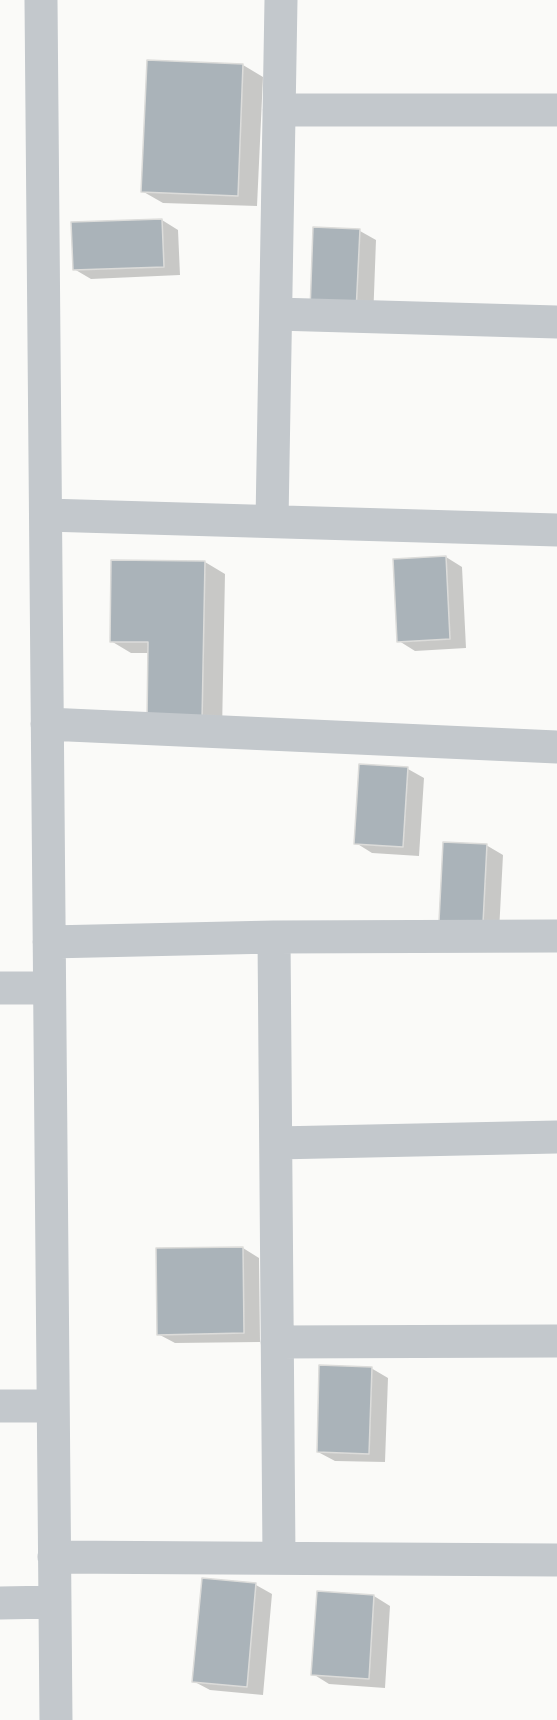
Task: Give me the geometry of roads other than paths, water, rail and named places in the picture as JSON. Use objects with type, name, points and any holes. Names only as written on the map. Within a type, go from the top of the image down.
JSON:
[{"type":"street","points":[[42,0],[56,1720]]},
{"type":"street","points":[[272,521],[281,0]]},
{"type":"street","points":[[279,110],[557,110]]},
{"type":"street","points":[[276,314],[557,322]]},
{"type":"street","points":[[46,514],[557,530]]},
{"type":"street","points":[[47,724],[557,747]]},
{"type":"street","points":[[49,942],[274,937],[557,936]]},
{"type":"street","points":[[274,937],[279,1557]]},
{"type":"street","points":[[0,988],[49,988]]},
{"type":"street","points":[[276,1143],[557,1137]]},
{"type":"street","points":[[278,1342],[557,1341]]},
{"type":"street","points":[[0,1406],[53,1406]]},
{"type":"street","points":[[54,1557],[557,1560],[557,1573]]},
{"type":"street","points":[[0,1603],[55,1602]]}]
